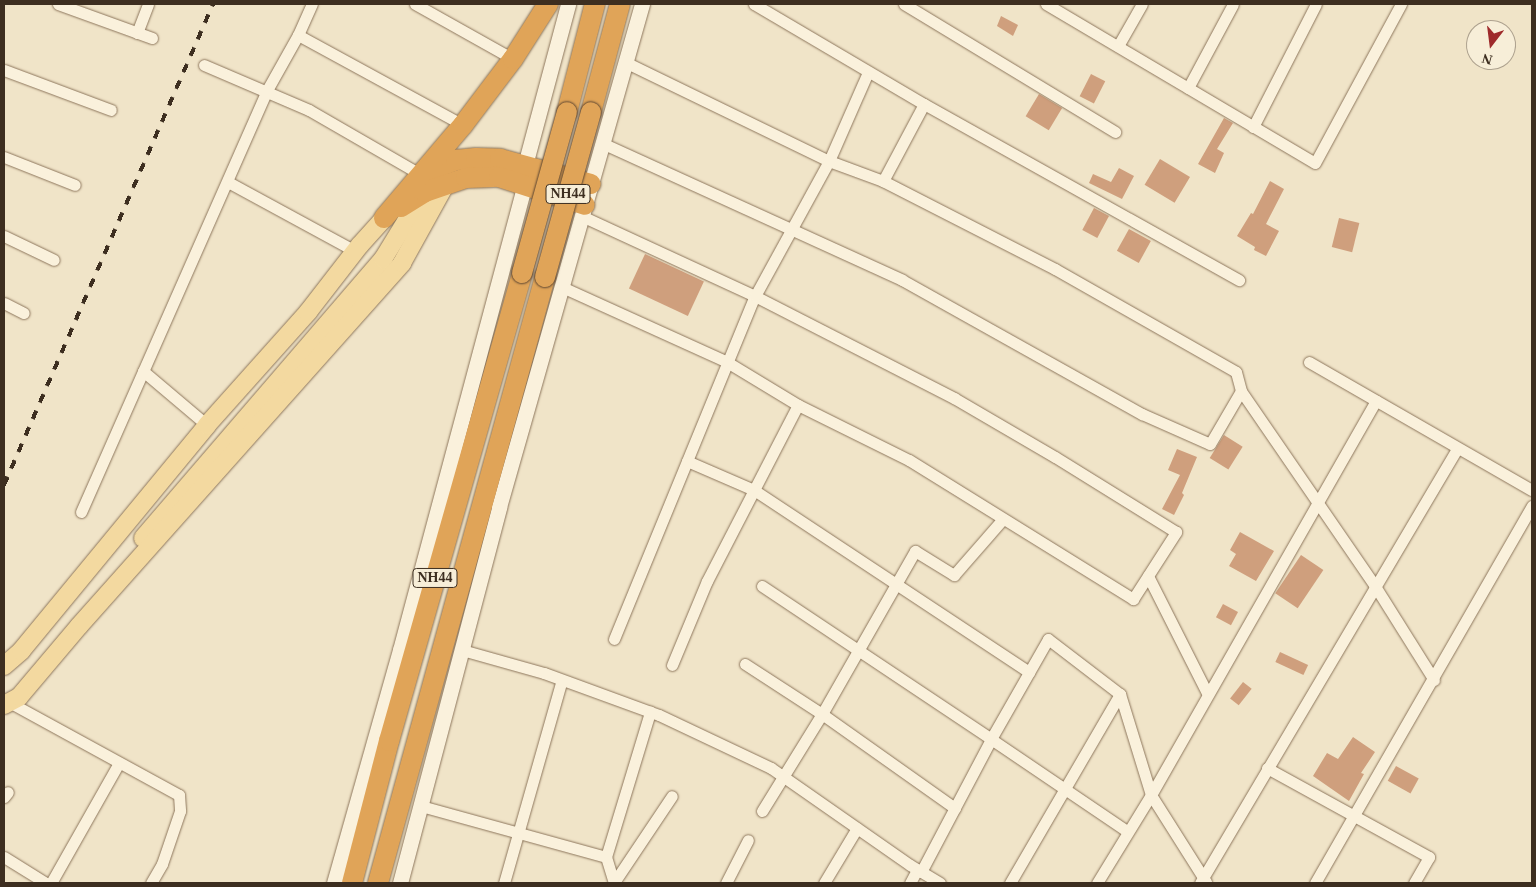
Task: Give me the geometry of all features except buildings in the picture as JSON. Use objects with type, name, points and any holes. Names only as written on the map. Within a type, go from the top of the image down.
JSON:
[{"type":"highway","points":[[422,183],[513,59],[548,4]]},
{"type":"highway","name":"NH44","points":[[352,883],[389,741],[522,273],[595,4]]},
{"type":"highway","name":"NH44","points":[[378,883],[553,282],[591,112],[620,4]]},
{"type":"highway","points":[[384,218],[422,183],[456,160],[476,158],[500,159],[583,211]]},
{"type":"highway","points":[[422,183],[445,185],[466,178],[525,174],[591,184]]},
{"type":"main road","points":[[8,702],[216,453],[383,259],[422,183]]},
{"type":"main road","points":[[8,702],[79,626],[402,263],[445,185]]},
{"type":"main road","points":[[4,666],[21,651],[207,425],[308,312],[384,218]]},
{"type":"street","points":[[58,4],[73,6],[152,38]]},
{"type":"street","points":[[137,33],[148,4]]},
{"type":"street","points":[[80,512],[228,182],[266,92],[298,35],[312,4]]},
{"type":"street","points":[[415,4],[513,59]]},
{"type":"street","points":[[334,883],[400,650],[568,4]]},
{"type":"street","points":[[400,883],[462,650],[553,282],[583,211],[642,4]]},
{"type":"street","points":[[754,4],[924,104],[1239,280]]},
{"type":"street","points":[[904,4],[1115,132]]},
{"type":"street","points":[[1118,46],[1142,4]]},
{"type":"street","points":[[1188,88],[1233,4]]},
{"type":"street","points":[[1253,127],[1316,4]]},
{"type":"street","points":[[1053,6],[1314,163],[1401,4]]},
{"type":"street","points":[[298,35],[463,125]]},
{"type":"street","points":[[625,62],[828,161],[883,180],[1055,269],[1236,372],[1241,391],[1375,586],[1434,680]]},
{"type":"street","points":[[204,65],[309,110],[422,183]]},
{"type":"street","points":[[4,70],[111,110]]},
{"type":"street","points":[[614,639],[755,296],[828,161],[868,72]]},
{"type":"street","points":[[883,180],[924,104]]},
{"type":"street","points":[[602,143],[902,280],[1142,414],[1210,444],[1241,391]]},
{"type":"street","points":[[4,157],[75,185]]},
{"type":"street","points":[[228,182],[356,251]]},
{"type":"street","points":[[553,282],[727,362],[798,405],[909,460],[1002,520],[1133,599],[1176,532],[1055,457],[954,398],[755,296],[583,211]]},
{"type":"street","points":[[4,236],[54,260]]},
{"type":"street","points":[[4,303],[24,313]]},
{"type":"street","points":[[1309,362],[1457,449],[1532,490]]},
{"type":"street","points":[[143,371],[207,425]]},
{"type":"street","points":[[1097,883],[1127,831],[1151,795],[1207,693],[1376,401]]},
{"type":"street","points":[[672,665],[707,581],[798,405]]},
{"type":"street","points":[[910,883],[919,871],[955,808],[991,739],[1048,639],[1120,694],[1151,795],[1203,881],[1267,768],[1457,449]]},
{"type":"street","points":[[687,461],[754,490],[1029,672]]},
{"type":"street","points":[[1315,883],[1434,680],[1532,506]]},
{"type":"street","points":[[762,811],[822,714],[895,583],[915,551],[954,575],[1002,520]]},
{"type":"street","points":[[1148,576],[1207,693]]},
{"type":"street","points":[[762,586],[1127,831]]},
{"type":"street","points":[[462,650],[562,680],[650,712],[771,768],[919,871],[940,883]]},
{"type":"street","points":[[745,664],[822,714],[955,808]]},
{"type":"street","points":[[504,883],[562,680]]},
{"type":"street","points":[[1010,883],[1120,694]]},
{"type":"street","points":[[8,702],[179,795],[180,811],[162,864],[151,883]]},
{"type":"street","points":[[614,882],[606,857],[650,712]]},
{"type":"street","points":[[51,883],[119,763]]},
{"type":"street","points":[[1267,768],[1429,857],[1414,883]]},
{"type":"street","points":[[614,882],[672,796]]},
{"type":"street","points":[[421,806],[606,857]]},
{"type":"street","points":[[824,883],[857,828]]},
{"type":"street","points":[[726,883],[748,840]]},
{"type":"street","points":[[4,857],[46,883]]},
{"type":"railway","points":[[4,485],[213,4]]}]
